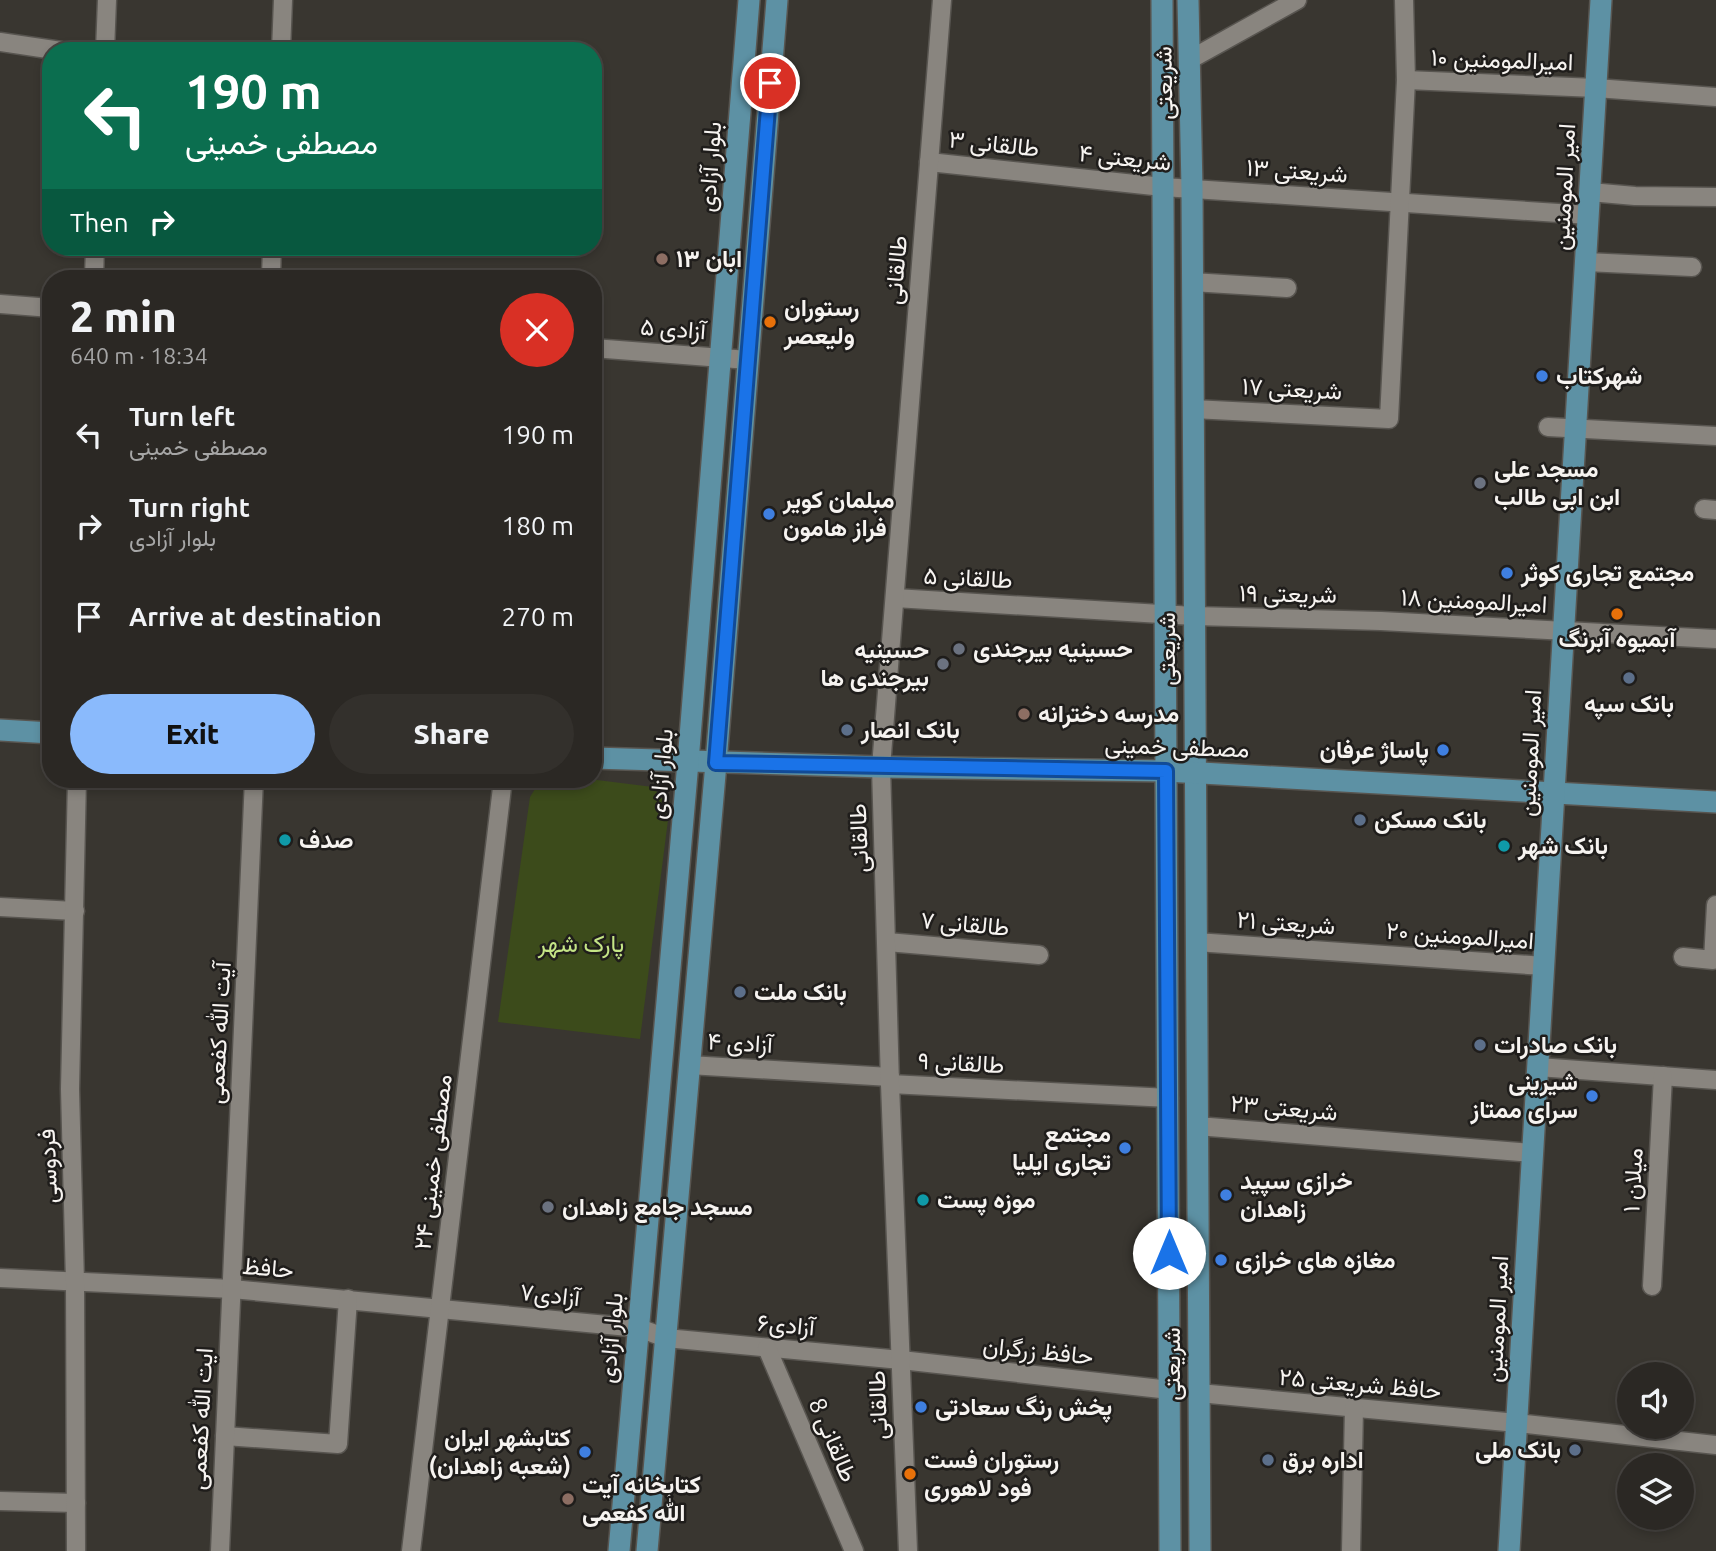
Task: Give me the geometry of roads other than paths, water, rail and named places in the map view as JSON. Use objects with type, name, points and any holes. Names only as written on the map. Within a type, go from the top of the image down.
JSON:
[{"type":"main road","name":"بلوار آزادی","points":[[618,1551],[688,762],[749,0]]},
{"type":"main road","points":[[648,1551],[716,763],[777,0]]},
{"type":"main road","name":"شریعتی","points":[[1162,0],[1170,1551]]},
{"type":"main road","name":"شریعتی","points":[[1188,0],[1192,188],[1200,1551]]},
{"type":"main road","name":"امیر المومنین","points":[[1509,1551],[1601,0]]},
{"type":"main road","points":[[0,730],[42,732]]},
{"type":"main road","name":"مصطفی خمینی","points":[[602,758],[881,767],[1166,771],[1716,802]]},
{"type":"street","points":[[105,42],[107,0]]},
{"type":"street","points":[[281,42],[283,0]]},
{"type":"street","name":"طالقانی","points":[[908,1551],[881,767],[942,0]]},
{"type":"street","points":[[1191,59],[1297,0]]},
{"type":"street","points":[[1400,202],[1406,80],[1404,0]]},
{"type":"street","points":[[0,42],[42,48]]},
{"type":"street","name":"امیرالمومنین ۱۰","points":[[1406,80],[1596,88],[1716,97]]},
{"type":"street","name":"طالقانی ۳","points":[[929,162],[1054,175]]},
{"type":"street","name":"شریعتی ۴","points":[[1054,175],[1192,188]]},
{"type":"street","name":"شریعتی ۱۳","points":[[1192,188],[1589,215]]},
{"type":"street","points":[[1590,192],[1635,196],[1716,197]]},
{"type":"street","name":"شریعتی ۱۷","points":[[1193,409],[1389,419],[1400,202]]},
{"type":"street","points":[[1586,262],[1692,267]]},
{"type":"street","points":[[1192,282],[1287,288]]},
{"type":"street","points":[[0,304],[42,307]]},
{"type":"street","name":"آزادی ۵","points":[[602,349],[748,360]]},
{"type":"street","points":[[1548,427],[1716,436]]},
{"type":"street","name":"طالقانی ۵","points":[[895,598],[1165,615]]},
{"type":"street","name":"شریعتی ۱۹","points":[[1165,615],[1381,621]]},
{"type":"street","name":"امیرالمومنین ۱۸","points":[[1381,621],[1716,639]]},
{"type":"street","name":"فردوسی","points":[[76,1551],[75,1282],[70,1089],[77,788]]},
{"type":"street","name":"آیت الله کفعمی","points":[[232,1289],[254,788]]},
{"type":"street","name":"مصطفی خمینی ۲۴","points":[[411,1551],[448,1309],[502,788]]},
{"type":"street","points":[[1683,957],[1713,960],[1716,905]]},
{"type":"street","points":[[0,907],[75,911]]},
{"type":"street","name":"طالقانی ۷","points":[[887,942],[1039,955]]},
{"type":"street","name":"شریعتی ۲۱","points":[[1196,942],[1372,954]]},
{"type":"street","name":"امیرالمومنین ۲۰","points":[[1372,954],[1544,966]]},
{"type":"street","name":"آزادی ۴","points":[[689,1065],[890,1081]]},
{"type":"street","points":[[1538,1067],[1716,1080]]},
{"type":"street","name":"میلان ۱","points":[[1653,1286],[1663,1076]]},
{"type":"street","name":"طالقانی ۹","points":[[890,1081],[1169,1098]]},
{"type":"street","name":"شریعتی ۲۳","points":[[1197,1126],[1533,1153]]},
{"type":"street","name":"حافظ","points":[[0,1278],[232,1289],[448,1309]]},
{"type":"street","name":"ایت الله کفعمی","points":[[220,1551],[232,1289]]},
{"type":"street","points":[[225,1436],[338,1444],[348,1300]]},
{"type":"street","name":"آزادی۷","points":[[448,1309],[639,1328],[666,1338]]},
{"type":"street","name":"آزادی۶","points":[[666,1338],[901,1360]]},
{"type":"street","name":"طالقانی 8","points":[[767,1348],[854,1551]]},
{"type":"street","name":"حافظ زرگران","points":[[901,1360],[1170,1390]]},
{"type":"street","name":"حافظ شریعتی ۲۵","points":[[1199,1393],[1716,1445]]},
{"type":"street","points":[[1351,1551],[1354,1408]]},
{"type":"street","points":[[0,1501],[76,1503]]},
{"type":"place","name":"۱۳ ابان","points":[[662,259]]},
{"type":"place","name":"رستوران ولیعصر","points":[[770,322]]},
{"type":"place","name":"شهرکتاب","points":[[1542,376]]},
{"type":"place","name":"مسجد علی ابن ابی طالب","points":[[1480,483]]},
{"type":"place","name":"مبلمان کویر فراز هامون","points":[[769,514]]},
{"type":"place","name":"مجتمع تجاری کوثر","points":[[1507,573]]},
{"type":"place","name":"آبمیوه آبرنگ","points":[[1617,614]]},
{"type":"place","name":"حسینیه بیرجندی","points":[[959,649]]},
{"type":"place","name":"حسینیه بیرجندی ها","points":[[943,664]]},
{"type":"place","name":"بانک سپه","points":[[1629,678]]},
{"type":"place","name":"مدرسه دخترانه","points":[[1024,714]]},
{"type":"place","name":"بانک انصار","points":[[847,730]]},
{"type":"place","name":"پاساژ عرفان","points":[[1443,750]]},
{"type":"place","name":"بانک مسکن","points":[[1360,820]]},
{"type":"place","name":"صدف","points":[[285,840]]},
{"type":"place","name":"بانک شهر","points":[[1504,846]]},
{"type":"place","name":"بانک ملت","points":[[740,992]]},
{"type":"place","name":"بانک صادرات","points":[[1480,1045]]},
{"type":"place","name":"شیرینی سرای ممتاز","points":[[1592,1096]]},
{"type":"place","name":"مجتمع تجاری ایلیا","points":[[1125,1148]]},
{"type":"place","name":"خرازی سپید زاهدان","points":[[1226,1195]]},
{"type":"place","name":"موزه پست","points":[[923,1200]]},
{"type":"place","name":"مسجد جامع زاهدان","points":[[548,1207]]},
{"type":"place","name":"مغازه های خرازی","points":[[1221,1260]]},
{"type":"place","name":"پخش رنگ سعادتی","points":[[921,1407]]},
{"type":"place","name":"بانک ملی","points":[[1575,1450]]},
{"type":"place","name":"کتابشهر ایران (شعبه زاهدان)","points":[[585,1452]]},
{"type":"place","name":"اداره برق","points":[[1268,1460]]},
{"type":"place","name":"رستوران فست فود لاهوری","points":[[910,1474]]},
{"type":"place","name":"کتابخانه آیت الله کفعمی","points":[[568,1499]]},
{"type":"park label","name":"پارک شهر","points":[[581,944]]}]
